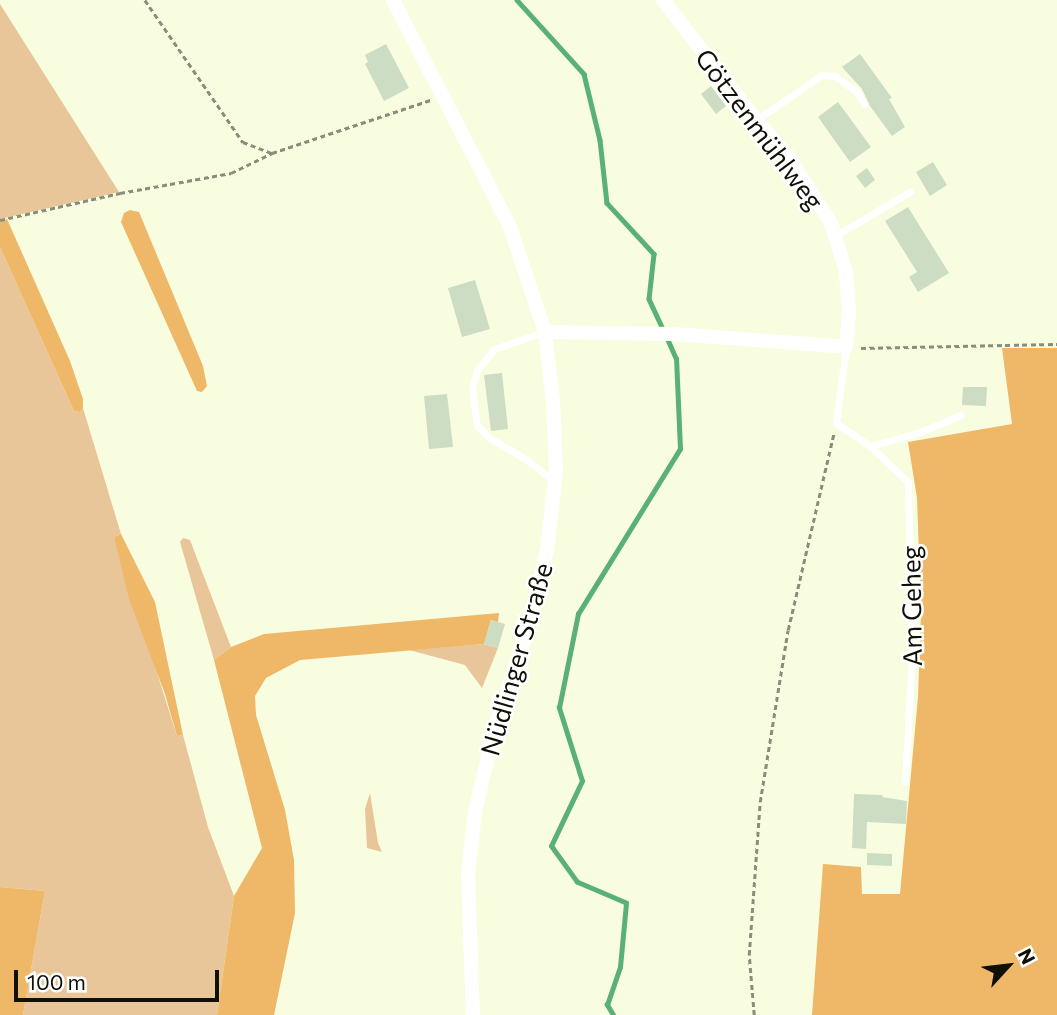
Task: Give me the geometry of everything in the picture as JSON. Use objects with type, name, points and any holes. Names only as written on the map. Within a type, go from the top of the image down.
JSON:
[{"type":"street","name":"Nüdlinger Straße","points":[[393,0],[510,227],[545,332],[553,401],[555,482],[547,550],[527,632],[495,726],[475,813],[468,875],[472,1015]]},
{"type":"street","name":"Götzenmühlweg","points":[[663,0],[808,185],[835,236],[846,272],[849,309],[846,347]]},
{"type":"street","points":[[545,332],[675,334],[846,347]]},
{"type":"lane","points":[[756,120],[822,75],[835,76],[857,92],[864,104]]},
{"type":"lane","points":[[835,236],[911,191]]},
{"type":"lane","points":[[545,332],[494,349],[477,370],[472,387],[477,425],[488,437],[527,460],[555,482]]},
{"type":"lane","points":[[836,423],[846,347]]},
{"type":"lane","points":[[870,446],[920,432],[961,415]]},
{"type":"lane","name":"Am Geheg","points":[[836,423],[870,446],[908,482],[912,653],[905,782]]},
{"type":"path","points":[[145,0],[243,142],[272,153]]},
{"type":"path","points":[[0,220],[120,193],[231,173],[272,153],[442,96]]},
{"type":"path","points":[[846,347],[950,348],[1057,344]]},
{"type":"path","points":[[754,1015],[749,955],[760,802],[788,629],[836,423]]},
{"type":"shaded area","points":[[0,4],[119,192],[0,219]]},
{"type":"shaded area","points":[[130,210],[139,212],[203,366],[207,386],[202,392],[197,391],[121,222],[124,213]]},
{"type":"shaded area","points":[[7,219],[70,361],[83,399],[80,412],[74,411],[0,247],[0,221]]},
{"type":"shaded area","points":[[0,247],[74,411],[80,412],[83,408],[121,534],[114,537],[177,736],[183,735],[208,827],[234,896],[217,1015],[23,1015],[45,891],[0,887]]},
{"type":"shaded area","points":[[1002,348],[1057,348],[1057,1015],[812,1015],[823,864],[861,867],[862,894],[900,894],[918,697],[921,612],[917,498],[908,442],[1012,424]]},
{"type":"shaded area","points":[[121,534],[155,602],[183,735],[177,736],[165,694],[129,599],[114,537]]},
{"type":"shaded area","points":[[183,538],[190,540],[231,647],[214,660],[180,542]]},
{"type":"shaded area","points":[[499,613],[498,622],[491,620],[484,644],[300,660],[266,678],[255,696],[256,715],[285,810],[294,860],[295,913],[274,1015],[217,1015],[234,896],[262,848],[214,660],[231,647],[264,634]]},
{"type":"shaded area","points":[[484,644],[498,648],[482,688],[465,665],[409,650]]},
{"type":"shaded area","points":[[370,793],[378,843],[382,852],[367,848],[365,809]]},
{"type":"shaded area","points":[[0,887],[45,891],[23,1015],[0,1015]]},
{"type":"building","points":[[386,44],[409,88],[384,101],[365,64],[368,62],[365,55]]},
{"type":"building","points":[[860,54],[892,98],[889,99],[905,127],[892,136],[870,106],[862,89],[842,67]]},
{"type":"building","points":[[711,86],[726,106],[716,114],[701,94]]},
{"type":"building","points":[[838,102],[871,147],[850,162],[818,117]]},
{"type":"building","points":[[933,162],[947,185],[930,196],[916,172]]},
{"type":"building","points":[[867,168],[875,180],[865,188],[856,176]]},
{"type":"building","points":[[908,207],[949,273],[918,292],[909,277],[917,272],[885,221]]},
{"type":"building","points":[[475,280],[490,329],[462,337],[448,288]]},
{"type":"building","points":[[502,373],[508,429],[491,431],[484,375]]},
{"type":"building","points":[[963,387],[987,387],[986,406],[962,405]]},
{"type":"building","points":[[447,394],[453,447],[429,449],[424,396]]},
{"type":"building","points":[[491,620],[505,624],[498,648],[484,644]]},
{"type":"building","points":[[854,794],[883,795],[882,797],[907,801],[906,824],[867,822],[866,849],[852,848]]},
{"type":"building","points":[[867,853],[892,854],[892,866],[867,865]]},
{"type":"waterway","points":[[517,0],[584,74],[600,140],[607,203],[654,254],[649,299],[663,329]]},
{"type":"waterway","points":[[613,1015],[607,1005],[620,967],[626,903],[577,882],[551,846],[582,781],[559,708],[578,614],[680,449],[676,359],[666,337]]}]
